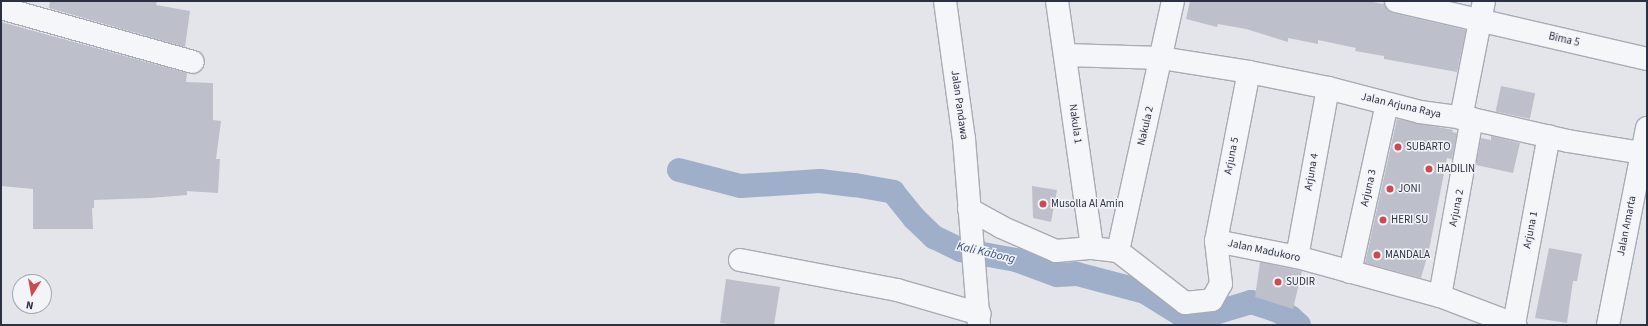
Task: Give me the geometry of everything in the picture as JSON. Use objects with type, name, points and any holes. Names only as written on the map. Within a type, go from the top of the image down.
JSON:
[{"type":"street","name":"Jalan Pandawa","points":[[945,1],[964,139],[979,319]]},
{"type":"street","name":"Nakula 1","points":[[1057,1],[1066,55],[1092,248]]},
{"type":"street","name":"Nakula 2","points":[[1118,251],[1173,1]]},
{"type":"street","name":"Bima 5","points":[[1396,1],[1483,11],[1647,59]]},
{"type":"street","points":[[1,8],[43,10],[193,62]]},
{"type":"street","name":"Arjuna 2","points":[[1440,296],[1483,11]]},
{"type":"street","name":"Jalan Arjuna Raya","points":[[1066,55],[1161,58],[1249,72],[1328,88],[1420,112],[1467,119],[1642,153]]},
{"type":"street","name":"Arjuna 5","points":[[1216,241],[1249,72]]},
{"type":"street","name":"Arjuna 4","points":[[1297,257],[1328,88]]},
{"type":"street","name":"Arjuna 3","points":[[1350,272],[1387,104]]},
{"type":"street","name":"Jalan Amarta","points":[[1608,325],[1647,128]]},
{"type":"street","name":"Arjuna 1","points":[[1515,325],[1549,136]]},
{"type":"street","points":[[969,208],[1000,228],[1056,252],[1092,248],[1118,251]]},
{"type":"street","name":"Jalan Madukoro","points":[[1118,251],[1156,282],[1189,303],[1212,300],[1221,284],[1216,241],[1297,257],[1440,296],[1515,325]]},
{"type":"street","points":[[740,260],[897,290],[979,319]]},
{"type":"building","points":[[50,1],[157,1],[156,5],[190,11],[185,47],[49,8]]},
{"type":"building","points":[[1190,1],[1367,1],[1384,4],[1387,10],[1393,13],[1466,30],[1457,72],[1384,59],[1384,56],[1355,51],[1356,48],[1318,40],[1318,44],[1288,38],[1288,42],[1246,29],[1218,24],[1217,27],[1186,19]]},
{"type":"building","points":[[1,22],[187,73],[186,82],[213,83],[213,120],[221,121],[216,159],[220,159],[218,193],[187,191],[187,195],[94,200],[94,208],[92,208],[93,229],[33,229],[33,189],[1,186]]},
{"type":"building","points":[[1501,86],[1535,93],[1530,119],[1496,111]]},
{"type":"building","points":[[1397,119],[1453,130],[1452,132],[1457,133],[1452,159],[1447,158],[1429,250],[1421,278],[1365,263]]},
{"type":"building","points":[[1491,136],[1520,143],[1513,173],[1476,165],[1481,138],[1491,140]]},
{"type":"building","name":"Musolla Al Amin","points":[[1032,186],[1057,190],[1051,222],[1033,218]]},
{"type":"building","points":[[1549,248],[1582,254],[1577,281],[1573,281],[1567,323],[1535,318]]},
{"type":"building","name":"SUDIR","points":[[1260,262],[1302,271],[1293,309],[1255,297]]},
{"type":"building","points":[[726,279],[780,287],[774,325],[735,325],[720,323]]},
{"type":"waterway","name":"Kali Kabong","points":[[679,170],[741,186],[820,181],[855,185],[893,192],[914,218],[934,237],[961,250],[1016,260],[1057,275],[1077,274],[1145,292],[1182,315],[1208,315],[1251,302],[1273,309],[1290,317],[1299,325]]},
{"type":"place","name":"SUBARTO","points":[[1398,147]]},
{"type":"place","name":"HADILIN","points":[[1429,169]]},
{"type":"place","name":"JONI","points":[[1390,189]]},
{"type":"place","name":"Musolla Al Amin","points":[[1043,204]]},
{"type":"place","name":"HERI SU","points":[[1383,220]]},
{"type":"place","name":"MANDALA","points":[[1377,255]]},
{"type":"place","name":"SUDIR","points":[[1278,282]]}]
